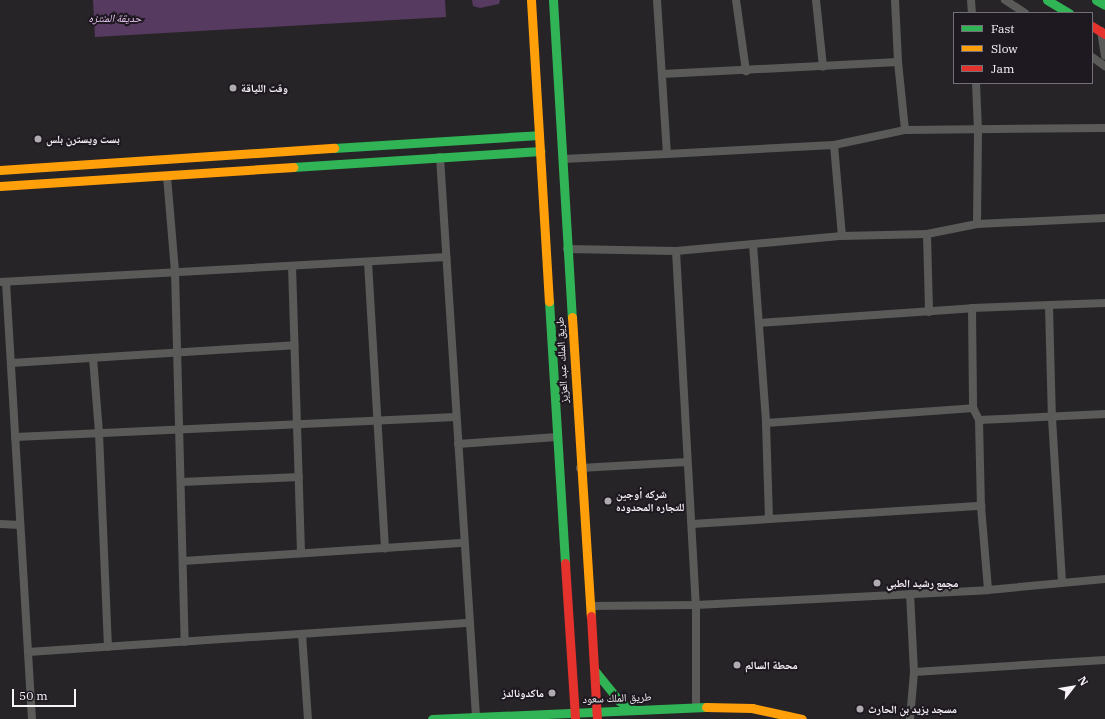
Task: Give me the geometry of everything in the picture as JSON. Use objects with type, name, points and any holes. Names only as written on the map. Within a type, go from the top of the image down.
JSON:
[{"type":"main road","name":"طريق الملك عبد العزيز","points":[[531,0],[538,135],[575,715]]},
{"type":"main road","name":"طريق الملك عبد العزيز","points":[[553,0],[580,468],[591,606],[597,715]]},
{"type":"main road","points":[[1047,0],[1067,12]]},
{"type":"main road","points":[[1096,0],[1105,5]]},
{"type":"main road","points":[[1093,27],[1103,33]]},
{"type":"main road","points":[[0,170],[538,135]]},
{"type":"main road","points":[[0,186],[540,151]]},
{"type":"main road","points":[[595,671],[619,702],[634,710]]},
{"type":"main road","name":"طريق الملك سعود","points":[[432,719],[597,715],[634,710],[696,707],[752,708],[802,719]]},
{"type":"street","points":[[657,0],[667,154]]},
{"type":"street","points":[[736,0],[746,71]]},
{"type":"street","points":[[816,0],[823,67]]},
{"type":"street","points":[[895,0],[898,62],[905,130]]},
{"type":"street","points":[[971,0],[972,12]]},
{"type":"street","points":[[1005,0],[1023,12]]},
{"type":"street","points":[[1103,33],[1105,56]]},
{"type":"street","points":[[1093,59],[1105,66]]},
{"type":"street","points":[[662,74],[746,71],[898,62]]},
{"type":"street","points":[[976,84],[978,130],[976,224]]},
{"type":"street","points":[[563,159],[834,145],[905,130],[1105,128]]},
{"type":"street","points":[[834,145],[842,236]]},
{"type":"street","points":[[440,157],[476,717]]},
{"type":"street","points":[[167,176],[175,272],[185,642]]},
{"type":"street","points":[[568,249],[676,250],[842,236],[927,234],[976,224],[1105,218]]},
{"type":"street","points":[[927,234],[929,312]]},
{"type":"street","points":[[753,244],[760,323],[766,424],[769,518]]},
{"type":"street","points":[[676,250],[696,605],[696,707]]},
{"type":"street","points":[[32,719],[11,363],[3,282],[446,257]]},
{"type":"street","points":[[368,262],[385,548]]},
{"type":"street","points":[[292,266],[301,553]]},
{"type":"street","points":[[760,323],[972,308],[1050,306],[1105,302]]},
{"type":"street","points":[[1050,306],[1052,418],[1062,582]]},
{"type":"street","points":[[972,308],[973,408],[979,420],[981,506],[988,590]]},
{"type":"street","points":[[11,363],[294,345]]},
{"type":"street","points":[[93,358],[99,433],[108,647]]},
{"type":"street","points":[[766,424],[973,408]]},
{"type":"street","points":[[979,420],[1052,418],[1105,414]]},
{"type":"street","points":[[15,437],[297,426],[456,417]]},
{"type":"street","points":[[458,444],[557,437]]},
{"type":"street","points":[[580,468],[687,462]]},
{"type":"street","points":[[181,482],[299,477]]},
{"type":"street","points":[[692,524],[769,518],[981,506]]},
{"type":"street","points":[[0,524],[20,525]]},
{"type":"street","points":[[183,561],[464,542]]},
{"type":"street","points":[[591,606],[696,605],[988,590],[1105,578]]},
{"type":"street","points":[[910,594],[914,672],[910,719]]},
{"type":"street","points":[[28,652],[470,623]]},
{"type":"street","points":[[302,634],[308,719]]},
{"type":"street","points":[[914,672],[1105,660]]},
{"type":"green space","name":"حديقة المنتزه","points":[[93,0],[445,0],[446,17],[95,37]]},
{"type":"green space","points":[[472,0],[500,0],[499,4],[480,8],[473,6]]},
{"type":"traffic: fast","points":[[553,0],[572,317]]},
{"type":"traffic: fast","points":[[1047,0],[1067,12]]},
{"type":"traffic: fast","points":[[1096,0],[1105,5]]},
{"type":"traffic: fast","points":[[334,148],[539,135]]},
{"type":"traffic: fast","points":[[293,167],[540,151]]},
{"type":"traffic: fast","points":[[549,301],[565,563]]},
{"type":"traffic: fast","points":[[595,671],[619,701],[634,710]]},
{"type":"traffic: fast","points":[[432,719],[706,707]]},
{"type":"traffic: slow","points":[[531,0],[549,301]]},
{"type":"traffic: slow","points":[[0,170],[334,148]]},
{"type":"traffic: slow","points":[[0,186],[293,167]]},
{"type":"traffic: slow","points":[[572,317],[591,616]]},
{"type":"traffic: slow","points":[[706,707],[752,708],[802,719]]},
{"type":"traffic: jam","points":[[1093,27],[1105,34]]},
{"type":"traffic: jam","points":[[565,563],[575,719]]},
{"type":"traffic: jam","points":[[591,616],[597,719]]},
{"type":"place","name":"وقت اللياقة","points":[[233,88]]},
{"type":"place","name":"بست ويسترن بلس","points":[[38,139]]},
{"type":"place","name":"شركه أوجين للتجاره المحدوده","points":[[608,501]]},
{"type":"place","name":"مجمع رشيد الطبي","points":[[877,583]]},
{"type":"place","name":"محطة السالم","points":[[737,665]]},
{"type":"place","name":"ماكدونالدز","points":[[552,693]]},
{"type":"place","name":"مسجد يزيد بن الحارث","points":[[860,709]]}]
